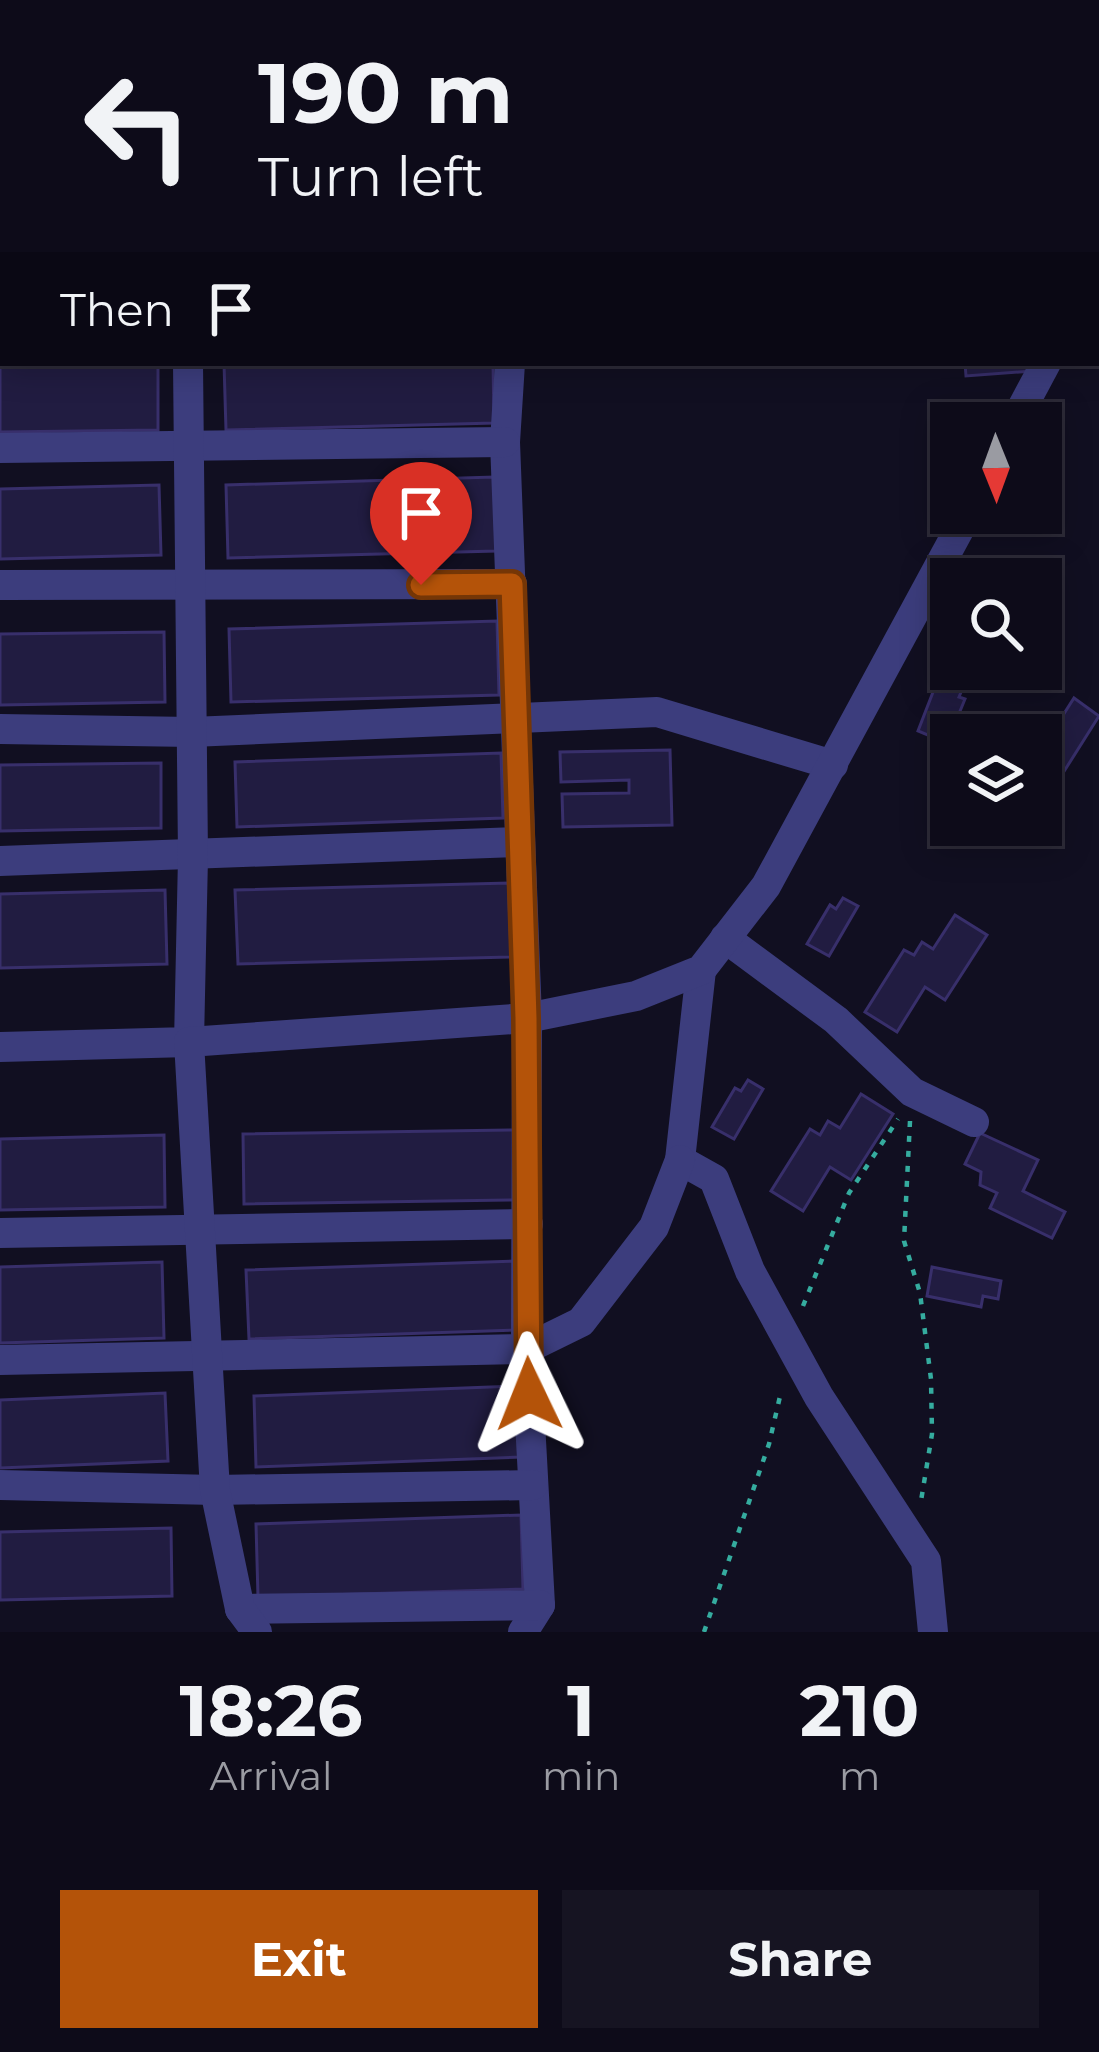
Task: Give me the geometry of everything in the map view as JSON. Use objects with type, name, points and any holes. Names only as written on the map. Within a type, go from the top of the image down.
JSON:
[{"type":"street","points":[[188,366],[190,1042],[215,1490],[249,1621],[540,1605]]},
{"type":"street","points":[[510,366],[505,442],[526,1018],[526,1349],[540,1605],[523,1632]]},
{"type":"street","points":[[1026,402],[1044,366]]},
{"type":"street","points":[[0,448],[188,450],[505,442]]},
{"type":"street","points":[[0,1047],[190,1042],[526,1018],[636,996],[700,970],[766,886],[957,534]]},
{"type":"street","points":[[0,585],[512,584]]},
{"type":"street","points":[[0,729],[192,732],[657,712],[833,765]]},
{"type":"street","points":[[0,861],[518,842]]},
{"type":"street","points":[[725,938],[836,1020],[912,1092],[974,1121]]},
{"type":"street","points":[[0,1360],[526,1349],[581,1322],[653,1227],[680,1160],[700,970]]},
{"type":"street","points":[[680,1160],[714,1179],[750,1271],[789,1342],[926,1562],[933,1632]]},
{"type":"street","points":[[0,1233],[528,1224]]},
{"type":"street","points":[[0,1484],[215,1490],[533,1485]]},
{"type":"path","points":[[704,1632],[769,1444],[789,1342],[849,1193],[912,1092]]},
{"type":"path","points":[[910,1538],[932,1434],[920,1293],[904,1241],[912,1092]]},
{"type":"building","points":[[0,366],[158,366],[158,430],[0,432]]},
{"type":"building","points":[[224,366],[493,366],[494,423],[226,430]]},
{"type":"building","points":[[965,366],[1032,366],[1032,371],[966,376]]},
{"type":"building","points":[[494,477],[496,551],[228,558],[226,485]]},
{"type":"building","points":[[159,485],[161,555],[0,559],[0,489]]},
{"type":"building","points":[[497,621],[499,695],[231,702],[229,629]]},
{"type":"building","points":[[164,632],[165,702],[0,705],[0,634]]},
{"type":"building","points":[[934,690],[962,690],[959,697],[965,699],[959,714],[930,714],[930,736],[918,731]]},
{"type":"building","points":[[1074,698],[1099,716],[1063,773],[1062,772],[1062,717]]},
{"type":"building","points":[[670,750],[672,825],[563,827],[562,794],[629,793],[629,780],[561,782],[560,752]]},
{"type":"building","points":[[501,753],[503,818],[237,827],[235,762]]},
{"type":"building","points":[[161,763],[161,828],[0,831],[0,765]]},
{"type":"building","points":[[509,883],[511,957],[238,964],[235,890]]},
{"type":"building","points":[[165,890],[167,964],[0,968],[0,894]]},
{"type":"building","points":[[843,898],[858,906],[829,956],[807,944],[830,905],[836,909]]},
{"type":"building","points":[[955,915],[987,935],[945,1000],[925,987],[897,1032],[865,1012],[904,950],[914,955],[922,942],[933,949]]},
{"type":"building","points":[[748,1080],[763,1089],[734,1139],[712,1127],[735,1088],[741,1091]]},
{"type":"building","points":[[861,1094],[893,1114],[851,1180],[830,1167],[803,1211],[771,1191],[810,1129],[820,1135],[828,1121],[840,1128]]},
{"type":"building","points":[[514,1130],[516,1200],[244,1204],[243,1134]]},
{"type":"building","points":[[980,1133],[1038,1160],[1023,1191],[1065,1212],[1052,1238],[990,1208],[997,1193],[980,1185],[981,1172],[965,1164]]},
{"type":"building","points":[[164,1135],[165,1207],[0,1210],[0,1139]]},
{"type":"building","points":[[515,1261],[517,1330],[249,1339],[246,1270]]},
{"type":"building","points":[[162,1262],[164,1338],[0,1343],[0,1267]]},
{"type":"building","points":[[932,1267],[1001,1281],[998,1299],[983,1296],[981,1307],[927,1296]]},
{"type":"building","points":[[518,1386],[521,1457],[256,1467],[254,1396]]},
{"type":"building","points":[[165,1393],[168,1461],[0,1468],[0,1400]]},
{"type":"building","points":[[521,1515],[523,1589],[258,1597],[256,1524]]},
{"type":"building","points":[[171,1528],[172,1596],[0,1600],[0,1532]]},
{"type":"route","points":[[421,585],[512,584],[526,1018],[529,1394]]}]
